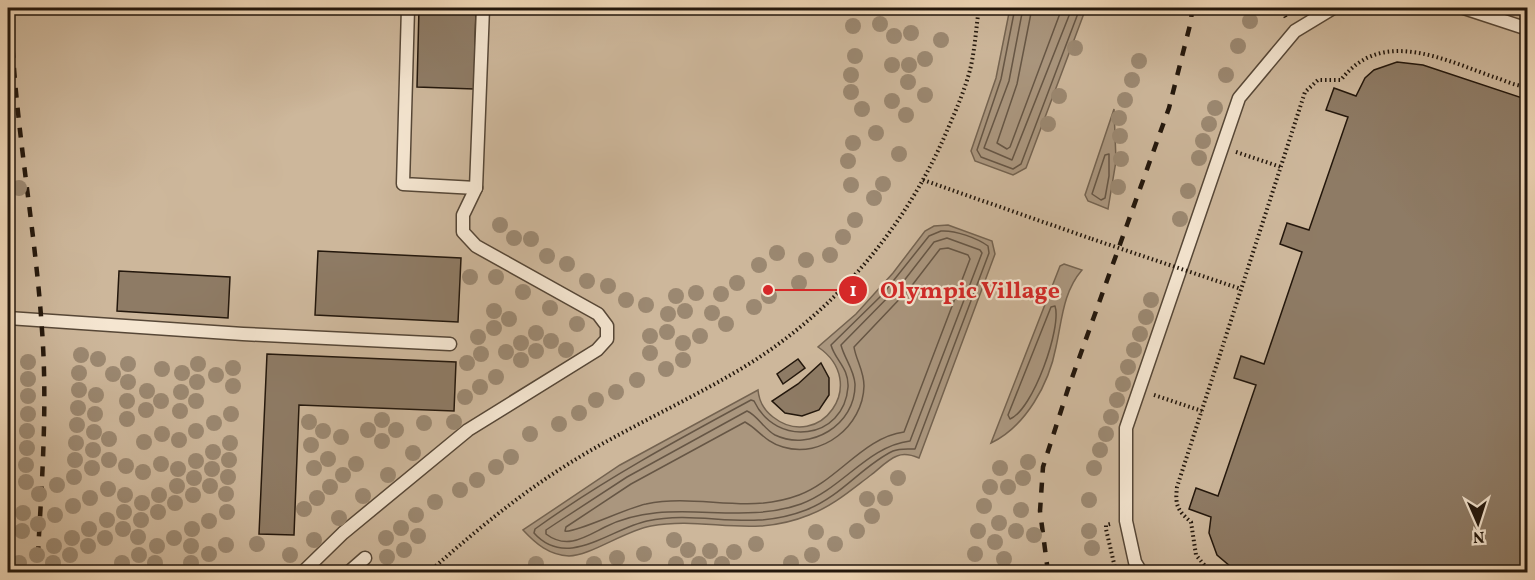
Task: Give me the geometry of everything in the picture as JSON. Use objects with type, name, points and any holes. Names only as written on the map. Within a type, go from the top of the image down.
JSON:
[{"type":"lane","points":[[408,8],[403,184],[476,188]]},
{"type":"lane","points":[[303,573],[343,532],[468,430],[597,350],[607,339],[607,326],[598,314],[476,246],[465,237],[464,215],[476,188],[483,8]]},
{"type":"lane","points":[[1141,573],[1135,562],[1126,521],[1126,439],[1130,418],[1239,98],[1295,31],[1333,8]]},
{"type":"lane","points":[[1464,8],[1527,29]]},
{"type":"lane","points":[[8,318],[243,334],[450,344]]},
{"type":"lane","points":[[349,573],[365,558]]},
{"type":"path","points":[[429,573],[510,504],[542,481],[642,421],[745,366],[826,305],[880,245],[923,180],[942,144],[970,71],[979,8]]},
{"type":"path","points":[[1210,573],[1196,555],[1191,522],[1178,511],[1175,503],[1177,487],[1305,92],[1311,84],[1318,80],[1341,80],[1352,66],[1380,53],[1413,51],[1527,86]]},
{"type":"path","points":[[1235,152],[1281,167]]},
{"type":"path","points":[[923,180],[1241,289]]},
{"type":"path","points":[[1157,396],[1202,411]]},
{"type":"path","points":[[1106,529],[1116,573]]},
{"type":"shaded area","points":[[8,8],[1527,8],[1527,572],[8,572]]},
{"type":"water","points":[[1010,8],[1086,8],[1026,168],[1013,175],[975,161],[971,151],[996,78]]},
{"type":"water","points":[[1114,109],[1116,161],[1108,209],[1088,201],[1085,195]]},
{"type":"water","points":[[948,225],[992,241],[995,254],[919,458],[900,455],[893,458],[834,502],[809,515],[788,522],[748,526],[691,523],[651,526],[587,552],[569,556],[543,548],[523,530],[620,465],[758,390],[767,412],[790,426],[807,426],[821,420],[833,409],[839,394],[840,378],[833,362],[818,347],[856,314],[893,273],[925,231],[934,226]]},
{"type":"water","points":[[1064,264],[1082,270],[1067,297],[1048,375],[1034,403],[1025,415],[1004,436],[991,443],[1060,266]]},
{"type":"building","points":[[419,8],[476,8],[474,89],[417,87]]},
{"type":"building","points":[[1397,62],[1423,65],[1528,100],[1528,572],[1237,572],[1217,555],[1209,533],[1211,517],[1189,509],[1196,488],[1218,496],[1256,385],[1234,378],[1241,356],[1264,364],[1302,252],[1280,244],[1287,223],[1309,230],[1348,117],[1326,110],[1334,88],[1356,96],[1365,78],[1374,70]]},
{"type":"building","points":[[318,251],[461,258],[458,322],[315,315]]},
{"type":"building","points":[[119,271],[230,277],[228,318],[117,311]]},
{"type":"building","points":[[267,354],[456,362],[454,411],[299,405],[294,535],[259,534]]},
{"type":"building","points":[[798,359],[805,368],[783,384],[777,374]]},
{"type":"building","points":[[821,363],[829,378],[829,395],[819,410],[802,416],[785,413],[772,401],[798,384]]},
{"type":"railway","points":[[11,8],[16,89],[39,290],[44,360],[43,451],[37,572]]},
{"type":"railway","points":[[1048,572],[1040,511],[1043,467],[1068,389],[1169,108],[1191,21],[1192,8]]},
{"type":"place","name":"Olympic Village","points":[[768,290]]}]
